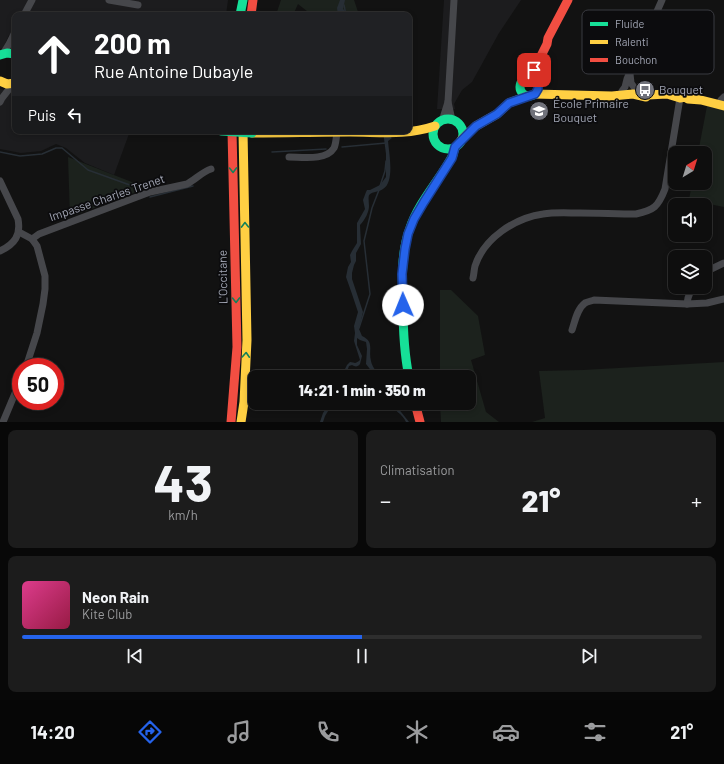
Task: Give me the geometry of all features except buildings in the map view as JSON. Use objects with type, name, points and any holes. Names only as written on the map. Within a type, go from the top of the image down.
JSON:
[{"type":"main road","points":[[241,12],[243,0]]},
{"type":"main road","points":[[251,12],[253,0]]},
{"type":"main road","points":[[512,100],[521,83],[528,75],[543,43],[548,38],[568,0]]},
{"type":"main road","points":[[534,89],[534,70],[547,44],[548,38]]},
{"type":"main road","points":[[1,55],[7,53],[12,54]]},
{"type":"main road","points":[[521,83],[528,78],[534,89]]},
{"type":"main road","points":[[0,81],[7,84],[12,83]]},
{"type":"main road","points":[[521,83],[522,94],[534,89],[599,93],[618,96],[633,94],[646,97],[648,95],[667,94],[683,97],[689,95],[723,101]]},
{"type":"main road","points":[[412,133],[423,136],[447,148],[458,144],[476,126],[497,114],[512,100],[534,89]]},
{"type":"main road","points":[[599,93],[636,90],[648,95]]},
{"type":"main road","points":[[412,133],[427,130],[444,120],[473,123],[484,121]]},
{"type":"main road","points":[[408,370],[404,336],[402,274],[405,249],[408,234],[414,219],[452,158],[463,132],[456,122]]},
{"type":"main road","points":[[437,125],[434,134],[444,156],[442,173]]},
{"type":"main road","name":"L'Occitane","points":[[230,422],[237,347],[232,134]]},
{"type":"main road","name":"L'Occitane","points":[[241,422],[244,402],[246,340],[248,134]]},
{"type":"main road","points":[[417,410],[420,422]]},
{"type":"street","points":[[26,12],[32,0]]},
{"type":"street","points":[[109,0],[138,5]]},
{"type":"street","points":[[437,125],[443,118],[448,102],[454,0]]},
{"type":"street","points":[[658,10],[662,0]]},
{"type":"street","points":[[1,55],[12,38]]},
{"type":"street","points":[[630,74],[631,83],[636,90]]},
{"type":"street","points":[[622,91],[630,74]]},
{"type":"street","points":[[0,102],[12,86]]},
{"type":"street","points":[[473,278],[481,253],[490,241],[503,230],[519,220],[543,214],[636,214],[655,207],[661,199],[665,189],[683,97]]},
{"type":"street","points":[[448,102],[452,117],[456,122]]},
{"type":"street","points":[[289,157],[321,157],[328,154],[334,148],[337,134]]},
{"type":"street","name":"Impasse Charles Trenet","points":[[32,239],[39,234],[150,192],[187,184],[205,171],[211,169]]},
{"type":"street","points":[[0,181],[19,224],[19,232],[16,239],[7,248],[0,251]]},
{"type":"street","points":[[19,232],[32,239],[37,246],[45,276],[43,304],[37,333],[29,358]]},
{"type":"street","points":[[712,269],[724,263]]},
{"type":"street","points":[[687,304],[689,294]]},
{"type":"street","points":[[572,330],[577,314],[581,308],[585,303],[594,300],[687,304],[707,303],[724,299]]},
{"type":"street","points":[[3,422],[12,400]]},
{"type":"shaded area","points":[[0,0],[228,0],[226,12],[12,12],[12,38],[9,35],[3,48],[0,49]]},
{"type":"shaded area","points":[[281,0],[354,0],[358,12],[308,12],[298,4],[294,12],[277,12]]},
{"type":"shaded area","points":[[340,0],[345,0],[343,9],[345,12],[338,12],[337,8]]},
{"type":"shaded area","points":[[444,0],[521,0],[499,33],[472,82],[462,90],[454,104],[455,109],[437,109]]},
{"type":"shaded area","points":[[0,89],[12,91],[12,134],[129,134],[114,175],[85,163],[66,148],[56,144],[41,151],[21,153],[0,149]]},
{"type":"shaded area","points":[[707,106],[724,110],[724,207],[712,205],[712,198],[689,198],[691,190],[712,190],[712,146],[699,146]]},
{"type":"shaded area","points":[[383,134],[387,134],[392,138],[388,141],[390,160],[389,180],[383,189],[369,195],[368,211],[360,225],[361,244],[356,253],[356,261],[352,273],[352,279],[363,312],[359,329],[362,336],[366,338],[370,344],[370,357],[376,370],[371,370],[366,364],[366,342],[357,338],[357,345],[362,356],[360,364],[358,366],[349,366],[348,370],[344,370],[350,362],[355,363],[360,360],[354,341],[354,326],[358,312],[346,277],[348,267],[351,262],[350,255],[357,243],[357,223],[365,209],[363,200],[366,192],[367,190],[380,185],[386,177],[386,154]]},
{"type":"shaded area","points":[[68,157],[147,188],[70,217]]},
{"type":"shaded area","points":[[440,290],[451,290],[478,316],[485,355],[471,360],[474,370],[440,370]]},
{"type":"shaded area","points":[[724,362],[724,422],[532,422],[545,418],[539,371]]},
{"type":"shaded area","points":[[476,377],[486,412],[499,422],[441,422],[440,410],[476,410]]},
{"type":"shaded area","points":[[325,410],[329,410],[323,422],[320,422]]},
{"type":"shaded area","points":[[395,410],[400,410],[409,422],[406,422]]},
{"type":"waterway","points":[[344,5],[345,12]]},
{"type":"waterway","points":[[342,147],[386,143]]},
{"type":"waterway","points":[[0,152],[20,156],[42,154],[56,148],[62,148],[88,170],[141,189]]},
{"type":"waterway","points":[[272,152],[326,149]]},
{"type":"waterway","points":[[380,186],[385,171],[386,161]]},
{"type":"waterway","points":[[150,197],[193,186]]},
{"type":"waterway","points":[[359,328],[370,294],[364,241],[372,208],[379,190]]},
{"type":"traffic: fast","points":[[241,12],[243,0]]},
{"type":"traffic: fast","points":[[0,55],[12,54]]},
{"type":"traffic: fast","points":[[525,78],[533,78],[538,83],[538,87],[536,94],[533,96],[525,96],[520,91],[520,83],[525,78]]},
{"type":"traffic: fast","points":[[448,119],[458,124],[463,134],[458,144],[448,149],[438,144],[433,134],[438,124],[448,119]]},
{"type":"traffic: fast","points":[[407,370],[403,323],[402,275],[405,246],[413,219],[449,162],[455,147]]},
{"type":"traffic: slow","points":[[0,81],[7,84],[12,83]]},
{"type":"traffic: slow","points":[[535,94],[612,96],[633,94],[646,97],[648,95],[667,94],[680,98],[685,97],[688,99],[701,100],[724,106]]},
{"type":"traffic: slow","points":[[461,140],[476,126],[497,114],[509,103],[528,96]]},
{"type":"traffic: slow","points":[[412,131],[435,126]]},
{"type":"traffic: slow","points":[[241,422],[244,402],[247,340],[243,134]]},
{"type":"traffic: jam","points":[[251,12],[253,0]]},
{"type":"traffic: jam","points":[[534,79],[534,70],[547,44],[548,38],[568,0]]},
{"type":"traffic: jam","points":[[231,422],[237,347],[232,134]]},
{"type":"traffic: jam","points":[[417,410],[420,422]]},
{"type":"place","name":"Bouquet","points":[[645,90]]},
{"type":"place","name":"École Primaire Bouquet","points":[[539,111]]},
{"type":"route","points":[[403,305],[402,274],[405,249],[408,234],[414,219],[452,158],[455,147],[461,140],[476,126],[497,114],[509,103],[521,98],[533,96],[537,92],[538,86],[534,80],[534,70]]}]
